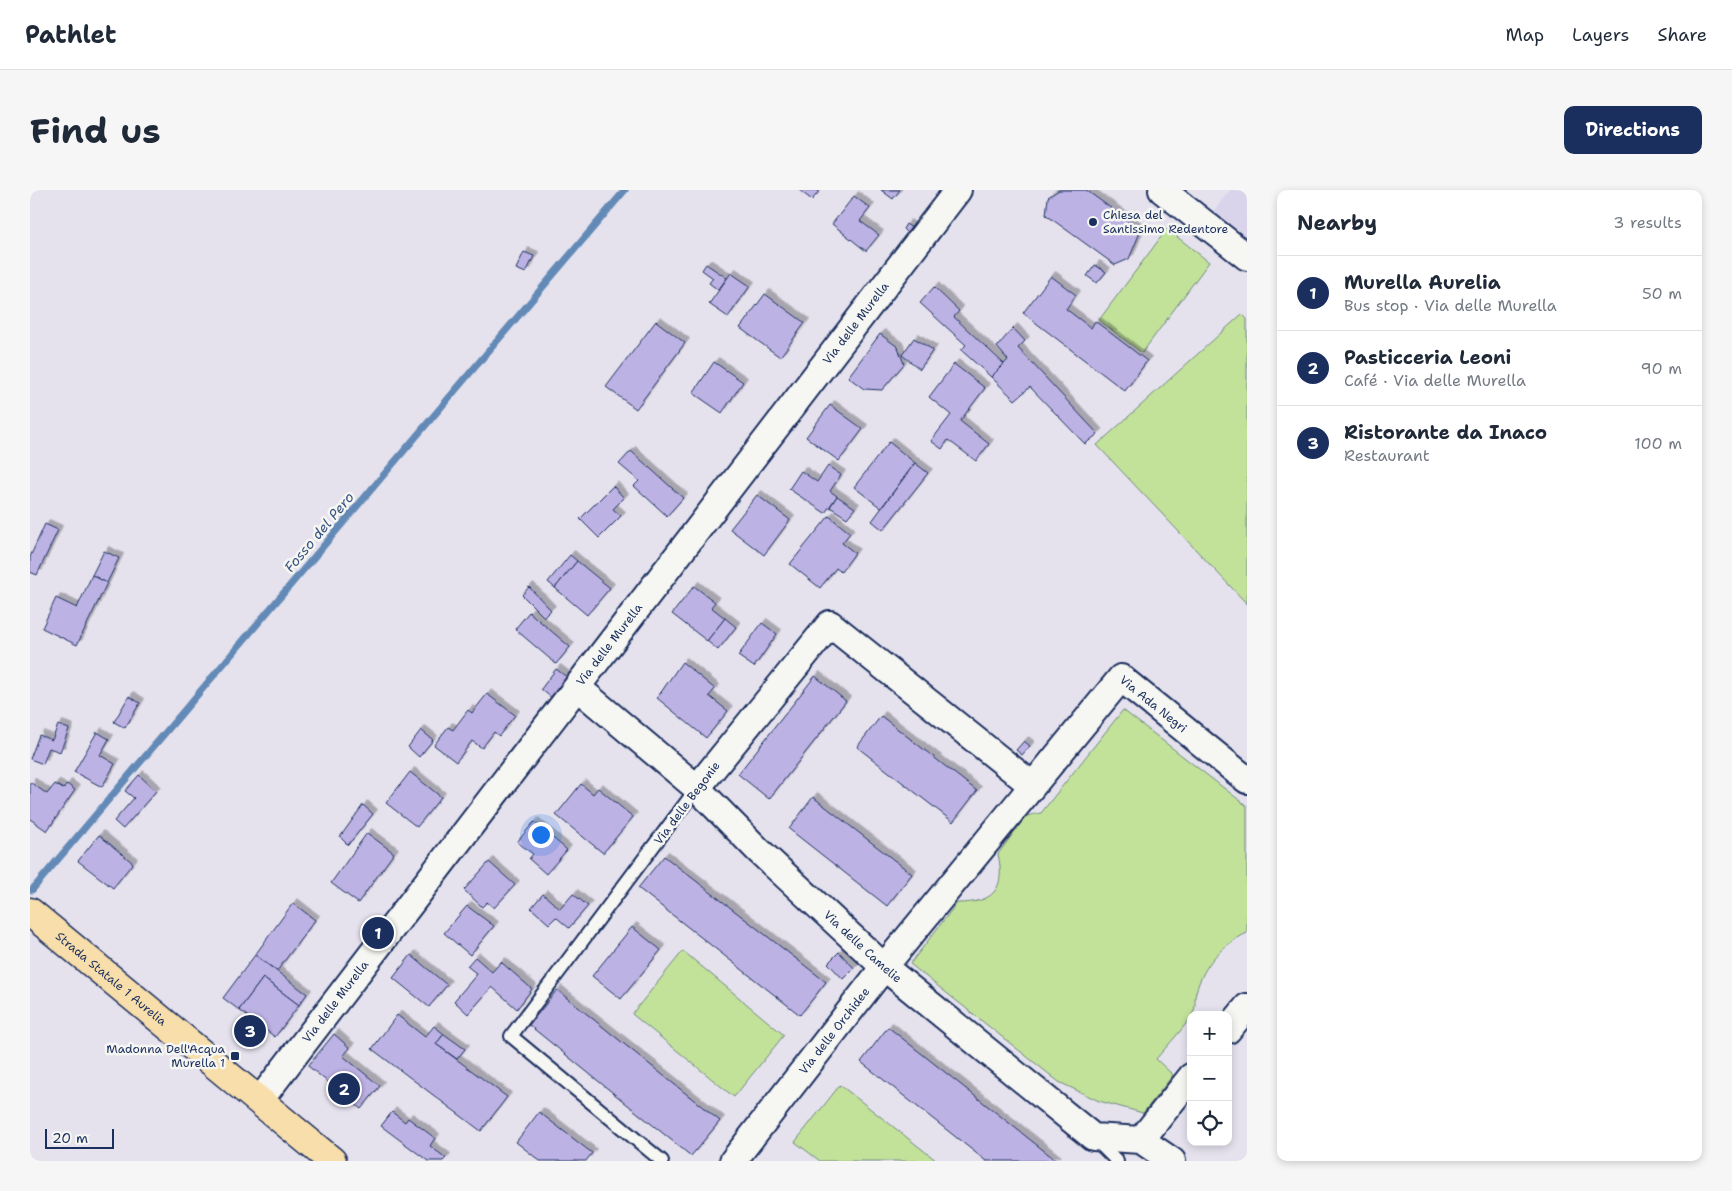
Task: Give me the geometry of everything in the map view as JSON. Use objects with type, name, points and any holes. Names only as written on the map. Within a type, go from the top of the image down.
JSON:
[{"type":"main road","name":"Strada Statale 1 Aurelia","points":[[30,912],[332,1161]]},
{"type":"street","name":"Via delle Murella","points":[[260,1100],[578,688],[958,190]]},
{"type":"street","points":[[1162,190],[1247,256]]},
{"type":"street","name":"Via delle Begonie","points":[[697,788],[830,624],[1032,785]]},
{"type":"street","name":"Via Ada Negri","points":[[1032,785],[1121,678],[1247,780]]},
{"type":"street","name":"Via delle Camelie","points":[[578,688],[697,788],[758,850],[884,967],[1093,1137]]},
{"type":"street","name":"Via delle Orchidee","points":[[732,1161],[884,967],[1032,785]]},
{"type":"street","points":[[1232,1025],[1247,1007]]},
{"type":"street","points":[[1141,1140],[1187,1082]]},
{"type":"street","points":[[1093,1137],[1141,1140],[1172,1161]]},
{"type":"lane","name":"Via delle Begonie","points":[[662,1161],[511,1036],[697,788]]},
{"type":"lane","points":[[1093,1137],[1117,1161]]},
{"type":"shaded area","points":[[1230,190],[1247,190],[1247,239],[1212,213]]},
{"type":"green space","points":[[1167,229],[1209,262],[1142,353],[1099,320]]},
{"type":"green space","points":[[1242,314],[1247,319],[1247,604],[1097,445]]},
{"type":"green space","points":[[1123,710],[1247,806],[1247,933],[1230,943],[1209,964],[1195,994],[1194,1011],[1187,1011],[1187,1021],[1156,1059],[1173,1075],[1143,1113],[1099,1101],[1059,1082],[910,964],[957,903],[980,900],[994,892],[1000,877],[998,854],[1026,816],[1041,813]]},
{"type":"green space","points":[[683,951],[784,1035],[734,1097],[632,1014]]},
{"type":"green space","points":[[840,1085],[937,1161],[820,1161],[795,1142]]},
{"type":"building","points":[[799,190],[820,190],[812,200]]},
{"type":"building","points":[[881,190],[900,190],[893,199]]},
{"type":"building","name":"Chiesa del Santissimo Redentore","points":[[1059,190],[1086,190],[1141,230],[1129,259],[1115,265],[1046,215],[1048,197]]},
{"type":"building","points":[[854,196],[870,208],[860,221],[879,235],[866,251],[832,224]]},
{"type":"building","points":[[906,224],[912,228],[908,234],[903,229]]},
{"type":"building","points":[[524,252],[534,256],[526,273],[516,269]]},
{"type":"building","points":[[706,264],[727,278],[718,290],[709,283],[713,278],[702,270]]},
{"type":"building","points":[[1095,265],[1106,272],[1097,283],[1087,276]]},
{"type":"building","points":[[731,273],[750,286],[728,317],[709,304]]},
{"type":"building","points":[[1051,276],[1076,295],[1066,309],[1091,328],[1095,321],[1147,361],[1125,391],[1023,313]]},
{"type":"building","points":[[934,287],[959,311],[954,317],[1004,364],[991,377],[961,350],[966,345],[920,303]]},
{"type":"building","points":[[765,294],[805,323],[780,357],[740,328]]},
{"type":"building","points":[[656,321],[685,343],[636,409],[606,387]]},
{"type":"building","points":[[1013,328],[1025,341],[1018,348],[1098,434],[1085,444],[1030,387],[1015,400],[991,377],[1008,360],[997,347]]},
{"type":"building","points":[[880,334],[898,347],[904,364],[882,390],[864,389],[848,377]]},
{"type":"building","points":[[914,338],[933,350],[920,369],[902,355]]},
{"type":"building","points":[[714,362],[743,382],[722,413],[693,393]]},
{"type":"building","points":[[954,364],[985,388],[960,421],[989,444],[976,461],[948,440],[942,449],[931,441],[951,415],[929,397]]},
{"type":"building","points":[[830,405],[863,429],[839,461],[806,437]]},
{"type":"building","points":[[889,442],[915,463],[881,508],[854,487]]},
{"type":"building","points":[[631,451],[683,498],[667,516],[634,486],[639,481],[619,464]]},
{"type":"building","points":[[915,463],[928,473],[883,530],[872,521]]},
{"type":"building","points":[[828,466],[841,475],[830,491],[837,496],[825,513],[789,489],[801,471],[817,482]]},
{"type":"building","points":[[613,486],[624,498],[613,509],[621,516],[599,538],[580,519]]},
{"type":"building","points":[[757,495],[790,520],[764,555],[730,529]]},
{"type":"building","points":[[837,496],[855,508],[847,518],[830,507]]},
{"type":"building","points":[[829,516],[850,533],[842,543],[855,553],[841,572],[836,568],[820,588],[790,564]]},
{"type":"building","points":[[45,524],[58,530],[37,575],[30,572],[30,557]]},
{"type":"building","points":[[104,551],[119,558],[107,583],[92,575]]},
{"type":"building","points":[[570,555],[577,561],[555,588],[548,582]]},
{"type":"building","points":[[577,561],[610,588],[587,615],[555,588]]},
{"type":"building","points":[[92,575],[107,583],[77,645],[42,628],[56,598],[77,608]]},
{"type":"building","points":[[694,586],[715,602],[711,607],[725,618],[707,641],[672,614]]},
{"type":"building","points":[[529,587],[551,610],[544,617],[522,595]]},
{"type":"building","points":[[529,612],[570,647],[556,664],[515,629]]},
{"type":"building","points":[[725,618],[736,627],[718,650],[707,641]]},
{"type":"building","points":[[762,623],[777,634],[754,667],[738,656]]},
{"type":"building","points":[[682,662],[715,689],[709,696],[728,711],[706,738],[657,698]]},
{"type":"building","points":[[556,669],[568,678],[553,699],[541,689]]},
{"type":"building","points":[[815,676],[846,701],[769,799],[738,774]]},
{"type":"building","points":[[487,694],[515,715],[499,736],[494,732],[482,748],[472,741],[456,762],[434,745],[448,727],[453,730],[468,710],[472,713]]},
{"type":"building","points":[[129,696],[140,703],[125,728],[114,722]]},
{"type":"building","points":[[881,716],[977,791],[953,822],[857,747]]},
{"type":"building","points":[[58,725],[69,729],[60,752],[49,748],[43,764],[30,759],[39,735],[52,740]]},
{"type":"building","points":[[421,730],[433,740],[419,757],[408,747]]},
{"type":"building","points":[[97,732],[109,739],[100,755],[115,764],[102,787],[74,772]]},
{"type":"building","points":[[1024,741],[1030,746],[1022,755],[1016,750]]},
{"type":"building","points":[[410,772],[441,797],[417,827],[386,803]]},
{"type":"building","points":[[139,775],[156,791],[123,829],[114,821],[134,798],[125,791]]},
{"type":"building","points":[[30,782],[47,794],[55,784],[63,789],[67,784],[75,790],[47,831],[30,819]]},
{"type":"building","points":[[581,784],[593,794],[598,788],[633,817],[603,853],[556,815]]},
{"type":"building","points":[[813,797],[912,874],[887,906],[789,829]]},
{"type":"building","points":[[363,805],[373,814],[348,845],[340,837]]},
{"type":"building","points":[[534,822],[567,850],[546,874],[529,859],[533,854],[517,842]]},
{"type":"building","points":[[367,833],[394,853],[358,903],[331,883]]},
{"type":"building","points":[[99,835],[133,863],[113,888],[78,861]]},
{"type":"building","points":[[664,856],[826,982],[800,1015],[638,888]]},
{"type":"building","points":[[489,862],[515,885],[494,908],[487,902],[482,907],[464,890]]},
{"type":"building","points":[[543,894],[560,909],[573,894],[588,906],[569,928],[556,917],[549,924],[531,908]]},
{"type":"building","points":[[293,903],[315,920],[277,971],[255,955]]},
{"type":"building","points":[[467,906],[494,926],[470,955],[444,933]]},
{"type":"building","points":[[632,927],[661,950],[621,999],[592,976]]},
{"type":"building","points":[[839,952],[854,968],[843,979],[828,963]]},
{"type":"building","points":[[255,955],[307,994],[299,1005],[263,978],[239,1010],[223,998]]},
{"type":"building","points":[[411,955],[447,985],[429,1007],[393,978]]},
{"type":"building","points":[[475,957],[492,972],[501,962],[532,989],[517,1009],[492,987],[468,1014],[454,1001],[477,974],[467,966]]},
{"type":"building","points":[[263,978],[299,1005],[275,1037],[239,1010]]},
{"type":"building","points":[[557,990],[720,1121],[691,1156],[529,1025]]},
{"type":"building","points":[[397,1015],[425,1037],[434,1026],[444,1034],[436,1044],[507,1097],[481,1131],[372,1049]]},
{"type":"building","points":[[888,1027],[1057,1161],[986,1161],[861,1062]]},
{"type":"building","points":[[334,1034],[350,1048],[343,1056],[380,1086],[361,1109],[308,1066]]},
{"type":"building","points":[[444,1034],[465,1049],[457,1059],[436,1044]]},
{"type":"building","points":[[392,1112],[405,1122],[408,1118],[435,1138],[430,1146],[446,1158],[443,1161],[428,1161],[381,1126]]},
{"type":"building","points":[[539,1112],[592,1153],[586,1161],[540,1161],[516,1142]]},
{"type":"waterway","name":"Fosso del Pero","points":[[32,890],[625,190]]},
{"type":"place","name":"Chiesa del Santissimo Redentore","points":[[1093,222]]},
{"type":"place","name":"Murella Aurelia","points":[[378,933]]},
{"type":"place","name":"Ristorante da Inaco","points":[[250,1031]]},
{"type":"place","name":"Madonna Dell'Acqua Murella 1","points":[[235,1056]]},
{"type":"place","name":"Pasticceria Leoni","points":[[344,1089]]}]
